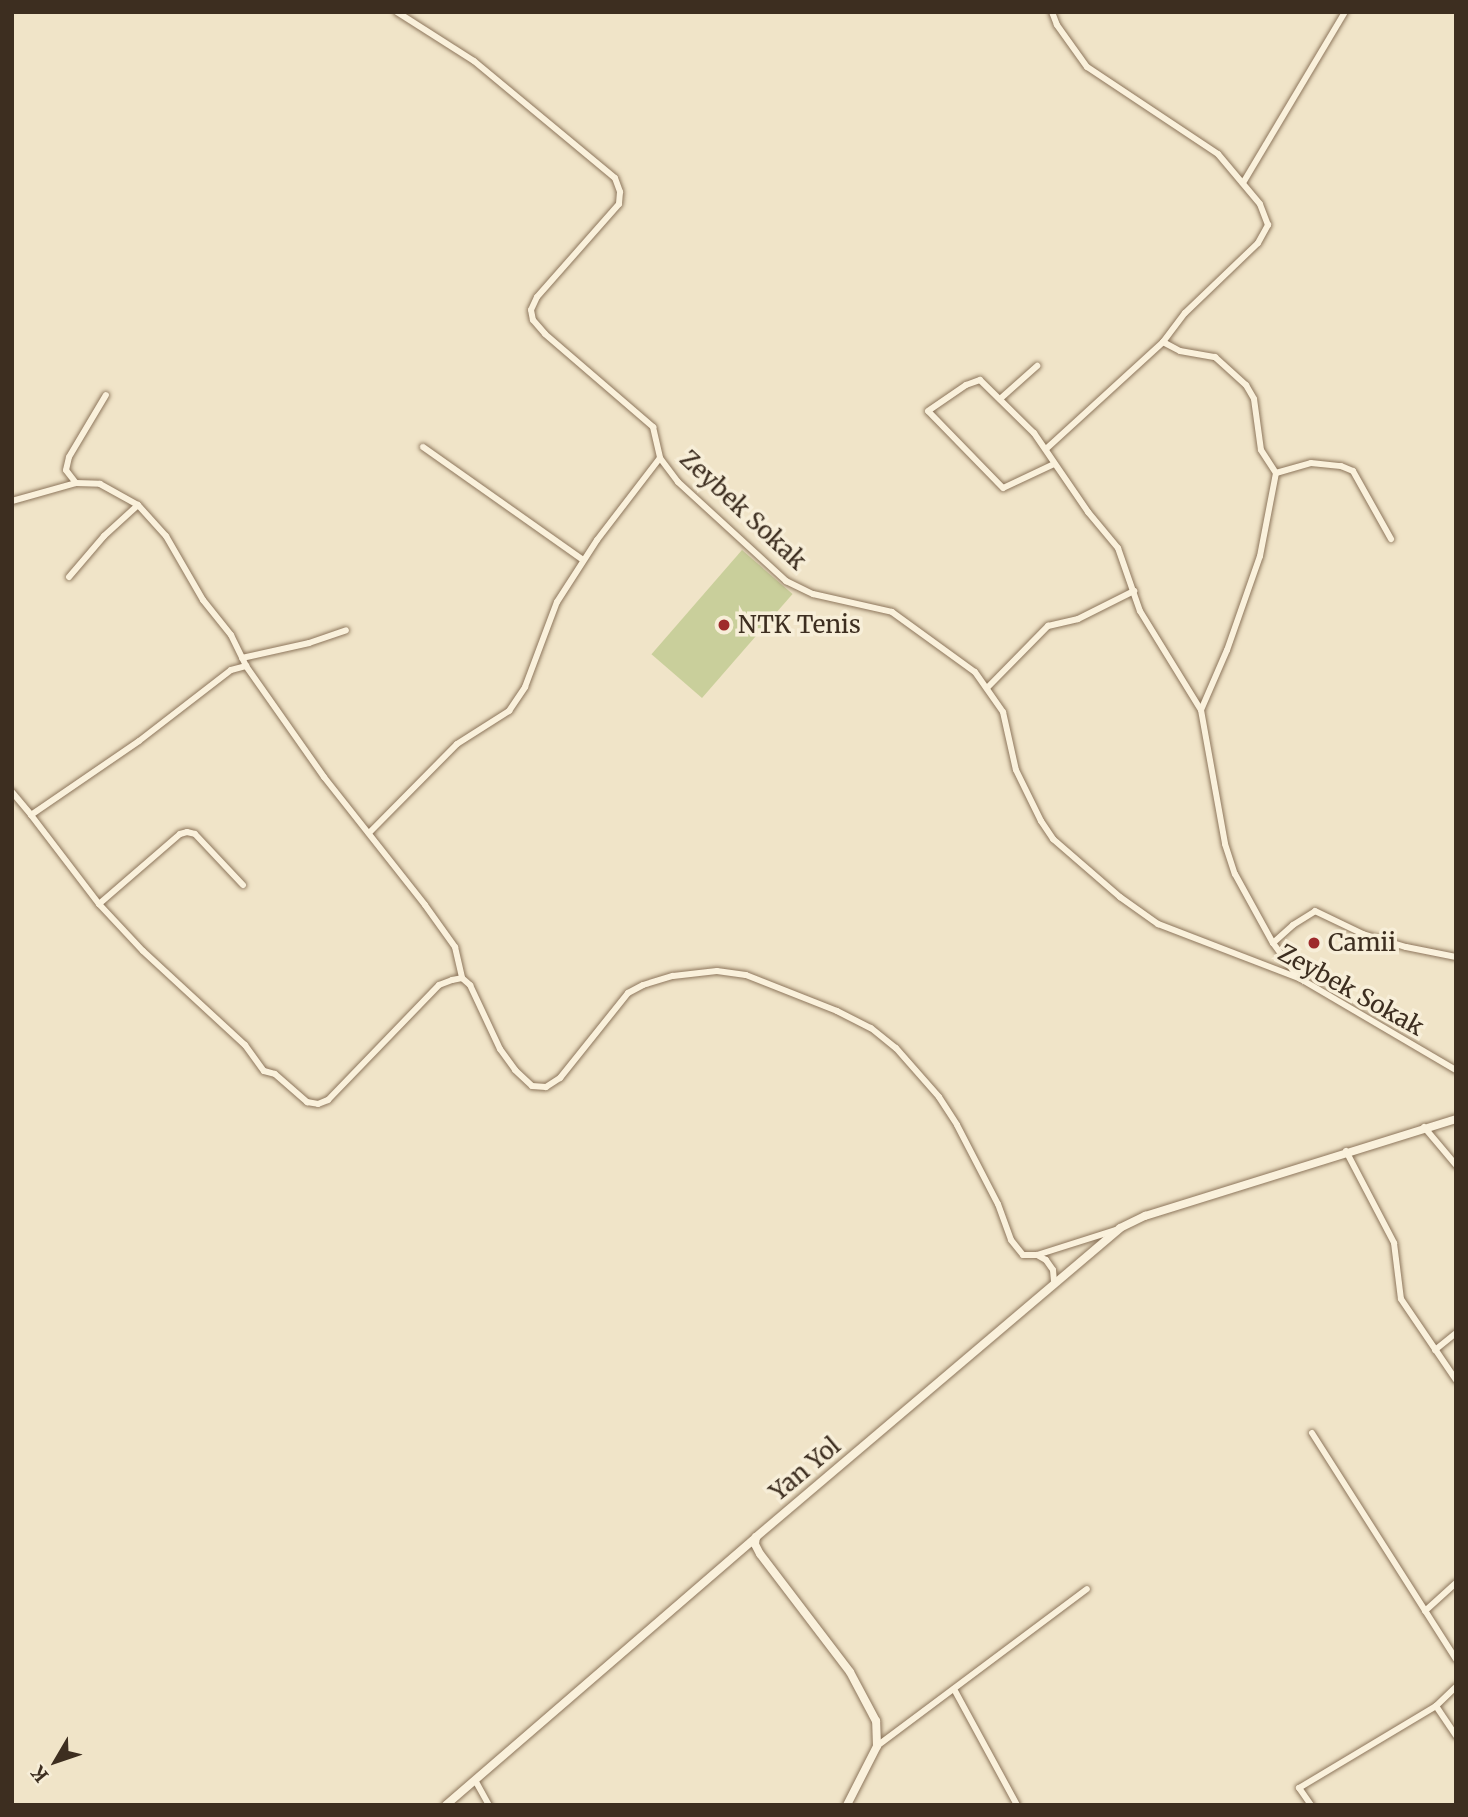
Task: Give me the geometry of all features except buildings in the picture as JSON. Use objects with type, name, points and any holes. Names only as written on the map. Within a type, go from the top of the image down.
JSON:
[{"type":"street","name":"Zeybek Sokak","points":[[397,12],[494,76],[615,178],[620,192],[619,204],[537,297],[531,310],[533,320],[545,334],[646,420],[658,439],[660,458],[678,482],[786,581],[813,594],[892,612],[975,672],[1003,712],[1016,770],[1027,797],[1053,839],[1120,897],[1158,924],[1299,978],[1456,1070]]},
{"type":"street","points":[[1046,449],[1163,342],[1185,313],[1265,233],[1267,217],[1218,154],[1087,67],[1057,25],[1052,12]]},
{"type":"street","points":[[1243,183],[1345,12]]},
{"type":"street","points":[[1163,342],[1180,351],[1215,357],[1246,384],[1254,399],[1261,450],[1276,473],[1260,556],[1227,650],[1200,710]]},
{"type":"street","points":[[1000,399],[1037,366]]},
{"type":"street","points":[[1054,464],[1003,488],[928,411],[966,385],[980,380],[1046,449],[1054,464],[1118,548],[1140,611],[1200,710],[1225,844],[1235,874],[1273,943],[1299,978]]},
{"type":"street","points":[[76,483],[66,470],[69,457],[106,396]]},
{"type":"street","points":[[423,447],[583,559]]},
{"type":"street","points":[[369,834],[457,744],[509,711],[525,688],[557,602],[583,559],[660,458]]},
{"type":"street","points":[[1276,473],[1311,463],[1341,466],[1353,471],[1391,539]]},
{"type":"street","points":[[12,501],[76,483],[100,484],[138,505],[166,536],[203,600],[231,635],[246,666],[324,777],[455,947],[462,978],[470,985],[500,1049],[515,1070],[532,1086],[546,1087],[560,1078],[628,993],[643,985],[673,976],[717,971],[746,975],[872,1028],[895,1048],[939,1097],[957,1125],[998,1204],[1011,1240],[1023,1255],[1037,1255],[1120,1228]]},
{"type":"street","points":[[69,576],[104,536],[138,505]]},
{"type":"street","points":[[988,687],[1048,626],[1078,619],[1134,591]]},
{"type":"street","points":[[242,657],[309,643],[346,630]]},
{"type":"street","points":[[32,815],[139,741],[231,670],[246,666]]},
{"type":"street","points":[[12,792],[99,904],[178,985],[245,1045],[264,1071],[275,1074],[307,1102],[318,1104],[328,1100],[439,985],[462,978]]},
{"type":"street","points":[[99,904],[180,834],[187,832],[195,834],[243,885]]},
{"type":"street","points":[[1273,943],[1293,925],[1315,911],[1374,937],[1456,957]]},
{"type":"street","name":"Yan Yol","points":[[446,1805],[756,1536],[1120,1228],[1145,1216],[1346,1151],[1456,1119]]},
{"type":"street","points":[[1424,1127],[1456,1166]]},
{"type":"street","points":[[1346,1151],[1394,1243],[1401,1299],[1456,1380]]},
{"type":"street","points":[[1037,1255],[1046,1260],[1053,1270],[1054,1282]]},
{"type":"street","points":[[1434,1350],[1456,1333]]},
{"type":"street","points":[[1312,1433],[1456,1658]]},
{"type":"street","points":[[756,1536],[755,1544],[760,1554],[850,1672],[876,1720],[877,1746]]},
{"type":"street","points":[[1425,1611],[1456,1583]]},
{"type":"street","points":[[847,1805],[877,1746],[1087,1589]]},
{"type":"street","points":[[1311,1805],[1299,1787],[1436,1706],[1456,1687]]},
{"type":"street","points":[[954,1689],[1017,1805]]},
{"type":"street","points":[[1436,1706],[1456,1736]]},
{"type":"street","points":[[475,1780],[489,1805]]},
{"type":"green space","name":"NTK Tenis","points":[[742,550],[793,594],[702,698],[651,654]]},
{"type":"place","name":"NTK Tenis","points":[[724,625]]},
{"type":"place","name":"Camii","points":[[1314,943]]}]
